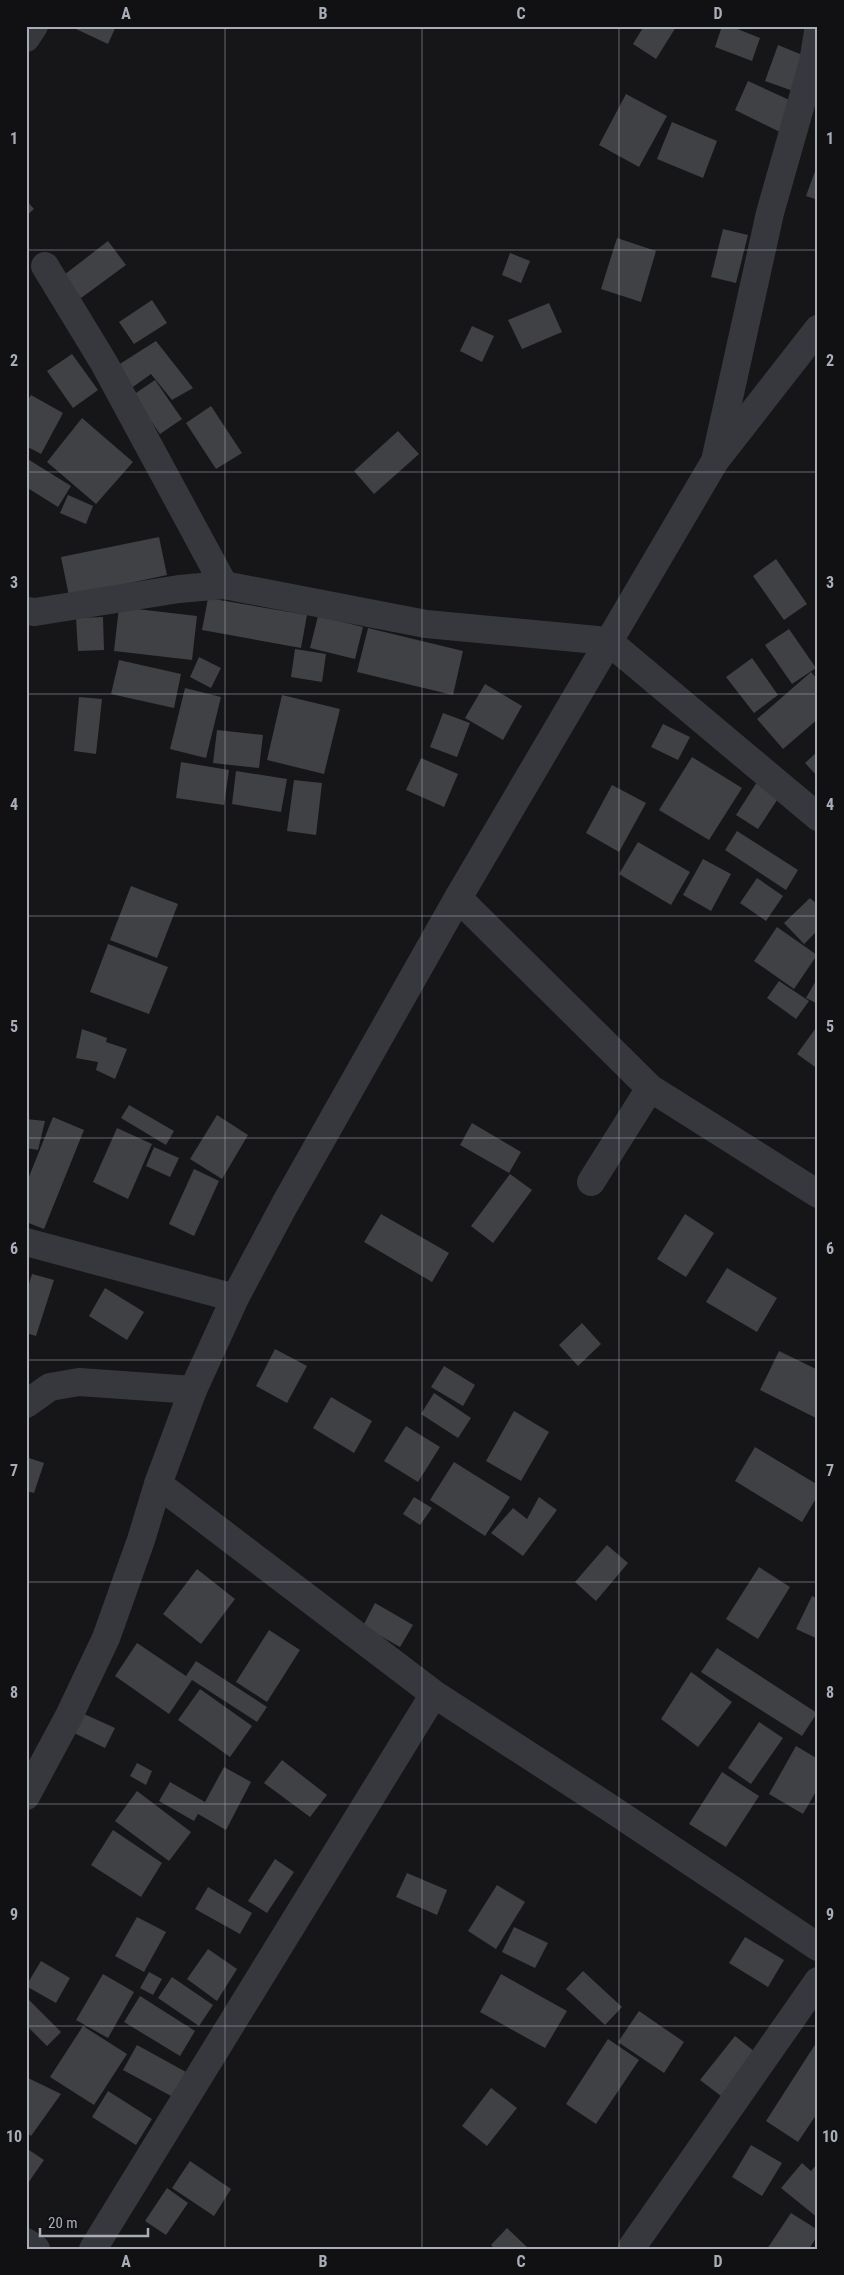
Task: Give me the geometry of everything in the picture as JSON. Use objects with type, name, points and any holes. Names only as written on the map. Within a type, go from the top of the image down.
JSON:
[{"type":"street","points":[[26,38],[34,26]]},
{"type":"street","points":[[714,461],[770,214],[813,62],[818,32]]},
{"type":"street","points":[[46,266],[104,363],[224,585]]},
{"type":"street","points":[[26,1796],[68,1718],[106,1638],[141,1540],[158,1484],[193,1390],[235,1298],[285,1204],[458,898],[714,461],[818,330]]},
{"type":"street","points":[[26,611],[35,612],[179,589],[224,585],[426,624],[608,641],[818,817]]},
{"type":"street","points":[[458,898],[650,1088],[818,1194]]},
{"type":"street","points":[[591,1182],[650,1088]]},
{"type":"street","points":[[26,1242],[235,1298]]},
{"type":"street","points":[[26,1404],[50,1387],[79,1382],[193,1390]]},
{"type":"street","points":[[158,1484],[434,1694],[610,1808],[818,1947]]},
{"type":"street","points":[[93,2249],[434,1694]]},
{"type":"street","points":[[633,2248],[818,1981]]},
{"type":"street","points":[[26,2242],[36,2249]]},
{"type":"building","points":[[77,26],[116,26],[108,44],[76,29]]},
{"type":"building","points":[[644,26],[676,27],[656,59],[633,44]]},
{"type":"building","points":[[722,26],[730,26],[760,38],[752,61],[715,47]]},
{"type":"building","points":[[778,45],[805,56],[793,91],[765,81]]},
{"type":"building","points":[[748,81],[796,103],[782,133],[735,110]]},
{"type":"building","points":[[626,94],[667,116],[639,167],[599,145]]},
{"type":"building","points":[[672,122],[717,141],[703,178],[657,159]]},
{"type":"building","points":[[818,163],[818,200],[806,196]]},
{"type":"building","points":[[26,200],[34,209],[26,216]]},
{"type":"building","points":[[723,229],[748,235],[736,283],[711,277]]},
{"type":"building","points":[[617,238],[656,251],[641,302],[601,289]]},
{"type":"building","points":[[108,241],[126,265],[81,298],[64,275]]},
{"type":"building","points":[[510,253],[530,261],[521,283],[502,275]]},
{"type":"building","points":[[152,300],[167,323],[134,344],[119,322]]},
{"type":"building","points":[[549,303],[562,332],[522,349],[508,320]]},
{"type":"building","points":[[472,326],[494,336],[482,362],[460,351]]},
{"type":"building","points":[[156,341],[193,388],[172,400],[151,374],[130,389],[115,367]]},
{"type":"building","points":[[72,354],[98,390],[73,408],[47,371]]},
{"type":"building","points":[[155,380],[182,419],[160,434],[133,395]]},
{"type":"building","points":[[31,395],[63,413],[41,454],[26,446],[26,403]]},
{"type":"building","points":[[211,406],[242,453],[216,469],[186,423]]},
{"type":"building","points":[[82,418],[133,462],[96,504],[47,462]]},
{"type":"building","points":[[398,431],[419,454],[374,494],[354,471]]},
{"type":"building","points":[[26,458],[71,486],[58,507],[26,487]]},
{"type":"building","points":[[68,495],[93,506],[86,524],[60,513]]},
{"type":"building","points":[[159,537],[167,575],[69,596],[61,557]]},
{"type":"building","points":[[776,559],[807,604],[784,620],[753,576]]},
{"type":"building","points":[[208,598],[307,615],[301,648],[202,630]]},
{"type":"building","points":[[119,607],[197,616],[192,660],[114,651]]},
{"type":"building","points":[[318,616],[363,627],[355,659],[310,648]]},
{"type":"building","points":[[103,617],[104,650],[78,651],[76,618]]},
{"type":"building","points":[[368,628],[463,651],[453,695],[357,672]]},
{"type":"building","points":[[789,629],[816,668],[792,684],[765,645]]},
{"type":"building","points":[[295,649],[326,654],[322,682],[291,677]]},
{"type":"building","points":[[199,657],[221,668],[211,688],[190,677]]},
{"type":"building","points":[[752,658],[778,695],[754,713],[726,677]]},
{"type":"building","points":[[119,660],[181,674],[174,708],[111,694]]},
{"type":"building","points":[[811,672],[818,680],[818,719],[783,749],[757,719]]},
{"type":"building","points":[[485,684],[522,706],[503,740],[465,718]]},
{"type":"building","points":[[185,688],[221,697],[206,758],[170,749]]},
{"type":"building","points":[[282,695],[340,709],[324,774],[267,760]]},
{"type":"building","points":[[79,697],[102,699],[96,754],[74,751]]},
{"type":"building","points":[[443,713],[470,723],[457,757],[430,747]]},
{"type":"building","points":[[663,724],[690,737],[678,760],[651,747]]},
{"type":"building","points":[[217,730],[263,735],[259,768],[213,763]]},
{"type":"building","points":[[818,751],[818,777],[805,763]]},
{"type":"building","points":[[692,757],[742,788],[709,840],[659,810]]},
{"type":"building","points":[[421,758],[458,774],[444,807],[406,790]]},
{"type":"building","points":[[181,762],[229,770],[224,805],[176,798]]},
{"type":"building","points":[[236,771],[287,779],[281,812],[232,804]]},
{"type":"building","points":[[294,780],[322,783],[316,835],[287,831]]},
{"type":"building","points":[[757,782],[779,797],[758,829],[736,815]]},
{"type":"building","points":[[612,785],[646,803],[619,852],[586,833]]},
{"type":"building","points":[[737,831],[798,870],[786,890],[725,850]]},
{"type":"building","points":[[638,842],[690,872],[671,905],[619,874]]},
{"type":"building","points":[[703,859],[731,874],[711,911],[683,895]]},
{"type":"building","points":[[757,878],[783,896],[766,921],[740,903]]},
{"type":"building","points":[[131,886],[178,904],[157,958],[110,940]]},
{"type":"building","points":[[810,898],[818,905],[818,930],[804,944],[784,923]]},
{"type":"building","points":[[777,927],[817,955],[794,989],[754,961]]},
{"type":"building","points":[[108,944],[168,967],[149,1014],[90,992]]},
{"type":"building","points":[[818,977],[818,1004],[806,998]]},
{"type":"building","points":[[779,981],[809,1001],[796,1019],[767,998]]},
{"type":"building","points":[[818,1025],[818,1069],[797,1054]]},
{"type":"building","points":[[82,1029],[107,1038],[106,1042],[127,1049],[115,1079],[96,1070],[98,1062],[76,1058]]},
{"type":"building","points":[[129,1105],[174,1131],[166,1145],[121,1118]]},
{"type":"building","points":[[217,1115],[248,1135],[222,1179],[190,1159]]},
{"type":"building","points":[[53,1117],[84,1130],[44,1229],[26,1222],[26,1184]]},
{"type":"building","points":[[26,1119],[45,1121],[38,1150],[26,1148]]},
{"type":"building","points":[[472,1123],[521,1152],[509,1173],[460,1145]]},
{"type":"building","points":[[117,1128],[152,1144],[128,1199],[93,1182]]},
{"type":"building","points":[[154,1147],[179,1158],[170,1177],[146,1166]]},
{"type":"building","points":[[194,1169],[219,1181],[194,1236],[169,1224]]},
{"type":"building","points":[[510,1174],[532,1190],[493,1243],[471,1226]]},
{"type":"building","points":[[381,1214],[449,1253],[432,1282],[364,1242]]},
{"type":"building","points":[[685,1214],[714,1233],[686,1277],[657,1259]]},
{"type":"building","points":[[727,1268],[777,1298],[757,1332],[706,1302]]},
{"type":"building","points":[[32,1274],[54,1280],[36,1336],[26,1333],[26,1293]]},
{"type":"building","points":[[105,1288],[144,1312],[127,1340],[89,1316]]},
{"type":"building","points":[[582,1323],[601,1344],[578,1366],[559,1345]]},
{"type":"building","points":[[275,1349],[307,1366],[287,1403],[256,1386]]},
{"type":"building","points":[[779,1351],[818,1370],[818,1419],[760,1390]]},
{"type":"building","points":[[444,1366],[475,1385],[463,1406],[431,1387]]},
{"type":"building","points":[[434,1393],[471,1418],[458,1438],[421,1414]]},
{"type":"building","points":[[331,1397],[372,1421],[354,1453],[313,1428]]},
{"type":"building","points":[[514,1411],[549,1432],[521,1481],[486,1461]]},
{"type":"building","points":[[406,1426],[440,1447],[418,1482],[384,1461]]},
{"type":"building","points":[[755,1447],[818,1485],[818,1495],[802,1522],[735,1481]]},
{"type":"building","points":[[26,1457],[44,1463],[34,1493],[26,1491]]},
{"type":"building","points":[[454,1462],[510,1497],[485,1536],[430,1500]]},
{"type":"building","points":[[414,1497],[432,1508],[420,1525],[403,1514]]},
{"type":"building","points":[[539,1497],[557,1510],[523,1556],[491,1533],[513,1508],[527,1519]]},
{"type":"building","points":[[607,1545],[628,1563],[596,1601],[575,1582]]},
{"type":"building","points":[[759,1567],[790,1587],[758,1639],[726,1619]]},
{"type":"building","points":[[197,1569],[235,1599],[201,1644],[163,1614]]},
{"type":"building","points":[[812,1596],[818,1599],[818,1639],[796,1629]]},
{"type":"building","points":[[375,1603],[413,1625],[400,1647],[363,1626]]},
{"type":"building","points":[[269,1630],[300,1650],[267,1702],[236,1682]]},
{"type":"building","points":[[137,1643],[186,1676],[196,1661],[267,1707],[257,1722],[192,1680],[169,1714],[115,1676]]},
{"type":"building","points":[[717,1648],[817,1713],[802,1736],[701,1672]]},
{"type":"building","points":[[691,1672],[732,1702],[698,1747],[661,1719]]},
{"type":"building","points":[[200,1689],[252,1726],[230,1757],[178,1720]]},
{"type":"building","points":[[84,1714],[115,1728],[105,1748],[74,1733]]},
{"type":"building","points":[[759,1722],[783,1738],[751,1784],[728,1768]]},
{"type":"building","points":[[796,1746],[818,1759],[818,1788],[803,1814],[769,1794]]},
{"type":"building","points":[[282,1760],[327,1795],[310,1817],[264,1783]]},
{"type":"building","points":[[137,1763],[152,1771],[146,1785],[130,1776]]},
{"type":"building","points":[[224,1767],[251,1782],[226,1830],[198,1814],[194,1821],[159,1801],[170,1782],[205,1802]]},
{"type":"building","points":[[722,1772],[759,1796],[726,1847],[689,1824]]},
{"type":"building","points":[[137,1791],[191,1832],[169,1861],[115,1821]]},
{"type":"building","points":[[113,1830],[162,1863],[141,1897],[91,1865]]},
{"type":"building","points":[[275,1859],[294,1872],[267,1913],[248,1901]]},
{"type":"building","points":[[407,1873],[447,1890],[437,1915],[396,1897]]},
{"type":"building","points":[[497,1885],[525,1902],[496,1949],[468,1931]]},
{"type":"building","points":[[208,1887],[252,1913],[240,1934],[195,1909]]},
{"type":"building","points":[[137,1917],[166,1932],[144,1972],[115,1956]]},
{"type":"building","points":[[514,1927],[548,1943],[535,1968],[502,1952]]},
{"type":"building","points":[[745,1937],[784,1960],[768,1987],[729,1963]]},
{"type":"building","points":[[208,1949],[237,1969],[217,2001],[187,1979]]},
{"type":"building","points":[[41,1961],[70,1978],[56,2003],[26,1986]]},
{"type":"building","points":[[583,1971],[622,2007],[605,2025],[566,1989]]},
{"type":"building","points":[[149,1972],[162,1979],[153,1995],[140,1988]]},
{"type":"building","points":[[103,1974],[134,1992],[108,2038],[76,2020]]},
{"type":"building","points":[[501,1974],[567,2011],[545,2048],[480,2012]]},
{"type":"building","points":[[172,1977],[213,2005],[199,2026],[158,1998]]},
{"type":"building","points":[[140,1996],[195,2031],[180,2056],[124,2022]]},
{"type":"building","points":[[27,1998],[61,2032],[47,2046],[26,2025]]},
{"type":"building","points":[[639,2011],[684,2042],[664,2073],[618,2042]]},
{"type":"building","points":[[83,2026],[127,2054],[94,2105],[50,2077]]},
{"type":"building","points":[[735,2036],[755,2052],[721,2096],[700,2080]]},
{"type":"building","points":[[608,2039],[639,2060],[596,2124],[566,2104]]},
{"type":"building","points":[[818,2040],[818,2112],[798,2142],[766,2121]]},
{"type":"building","points":[[137,2045],[186,2072],[173,2097],[123,2070]]},
{"type":"building","points":[[26,2077],[61,2094],[31,2136],[26,2132]]},
{"type":"building","points":[[491,2088],[517,2108],[487,2146],[462,2126]]},
{"type":"building","points":[[108,2091],[152,2119],[136,2145],[92,2117]]},
{"type":"building","points":[[751,2145],[782,2163],[762,2196],[732,2177]]},
{"type":"building","points":[[26,2148],[44,2160],[26,2186]]},
{"type":"building","points":[[190,2161],[231,2189],[214,2216],[172,2188]]},
{"type":"building","points":[[802,2163],[811,2171],[818,2163],[818,2218],[781,2188]]},
{"type":"building","points":[[167,2188],[188,2203],[166,2235],[145,2221]]},
{"type":"building","points":[[791,2213],[818,2230],[818,2235],[809,2249],[767,2249]]},
{"type":"building","points":[[507,2228],[529,2249],[495,2249],[491,2245]]}]
